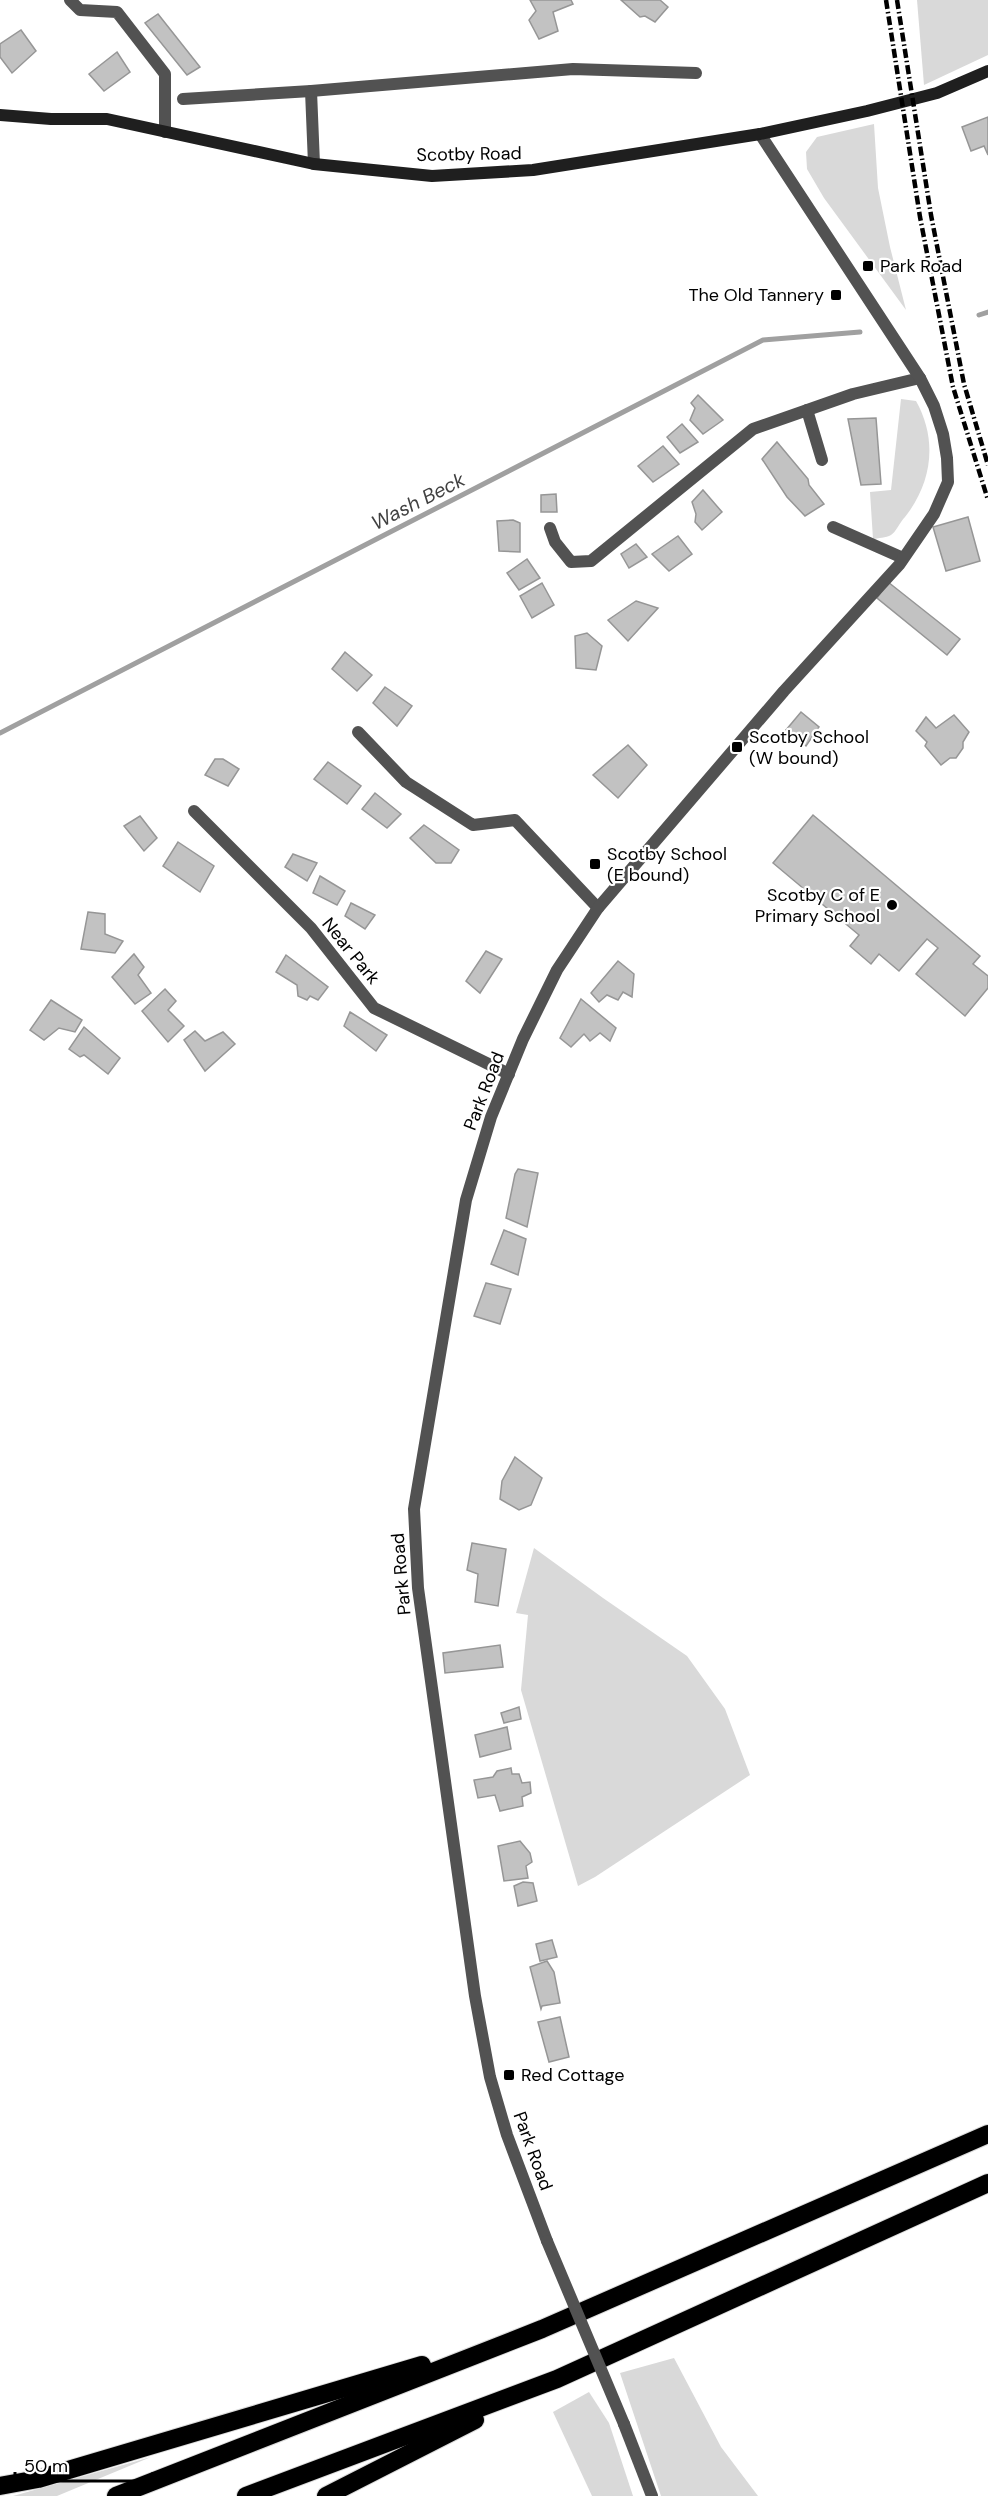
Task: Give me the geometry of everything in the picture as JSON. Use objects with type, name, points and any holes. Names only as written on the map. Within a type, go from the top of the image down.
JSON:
[{"type":"highway","points":[[116,2496],[542,2329],[988,2134]]},
{"type":"highway","points":[[326,2496],[557,2379],[988,2183]]},
{"type":"highway","points":[[0,2486],[38,2479],[542,2329]]},
{"type":"highway","points":[[246,2496],[557,2379]]},
{"type":"street","points":[[70,0],[80,10],[117,12],[165,74],[165,132]]},
{"type":"street","points":[[183,99],[311,91],[573,69],[696,73]]},
{"type":"street","name":"Scotby Road","points":[[0,115],[51,119],[107,119],[314,164],[432,176],[534,170],[760,134],[937,93],[988,71]]},
{"type":"street","points":[[311,91],[314,164]]},
{"type":"street","name":"Park Road","points":[[652,2496],[547,2241],[507,2135],[490,2077],[477,2008],[418,1588],[414,1509],[466,1200],[491,1117],[523,1039],[556,970],[598,908],[784,691],[903,558],[934,514],[948,482],[948,458],[943,435],[934,406],[920,378],[760,134]]},
{"type":"street","points":[[549,528],[555,543],[571,562],[591,561],[753,429],[853,394],[920,378]]},
{"type":"street","points":[[807,410],[822,460]]},
{"type":"street","points":[[833,527],[903,558]]},
{"type":"street","points":[[358,732],[406,782],[473,825],[515,820],[598,908]]},
{"type":"street","name":"Near Park","points":[[194,811],[311,928],[374,1008],[509,1074]]},
{"type":"shaded area","points":[[917,0],[988,0],[988,55],[924,85]]},
{"type":"shaded area","points":[[874,124],[878,188],[906,310],[824,198],[807,169],[806,152],[817,137]]},
{"type":"shaded area","points":[[901,399],[916,401],[923,416],[929,446],[926,476],[914,504],[895,532],[887,537],[873,539],[870,492],[891,490]]},
{"type":"shaded area","points":[[534,1548],[687,1656],[725,1709],[750,1775],[578,1886],[521,1690],[528,1615],[516,1613]]},
{"type":"shaded area","points":[[674,2358],[721,2447],[758,2496],[661,2496],[620,2373]]},
{"type":"shaded area","points":[[589,2392],[609,2423],[633,2496],[592,2496],[553,2412]]},
{"type":"shaded area","points":[[151,2457],[57,2496],[13,2496]]},
{"type":"building","points":[[530,0],[571,0],[573,4],[553,12],[558,31],[539,39],[529,20],[536,11]]},
{"type":"building","points":[[621,0],[660,0],[668,7],[655,22],[645,16],[640,17]]},
{"type":"building","points":[[158,14],[200,67],[187,75],[145,23]]},
{"type":"building","points":[[21,30],[36,51],[12,73],[0,57],[0,44]]},
{"type":"building","points":[[117,52],[130,72],[104,91],[89,74]]},
{"type":"building","points":[[988,117],[988,155],[984,146],[971,151],[962,127]]},
{"type":"building","points":[[698,395],[723,420],[703,434],[690,420],[695,408],[691,403]]},
{"type":"building","points":[[876,418],[881,484],[861,485],[848,419]]},
{"type":"building","points":[[682,424],[698,442],[680,453],[667,437]]},
{"type":"building","points":[[777,442],[808,479],[809,485],[824,504],[805,516],[787,497],[762,459]]},
{"type":"building","points":[[663,446],[679,464],[653,482],[638,466]]},
{"type":"building","points":[[703,490],[722,512],[702,530],[695,522],[696,514],[692,502]]},
{"type":"building","points":[[556,494],[557,512],[541,512],[541,495]]},
{"type":"building","points":[[968,517],[980,561],[946,571],[933,527]]},
{"type":"building","points":[[513,520],[520,523],[520,552],[499,551],[497,521]]},
{"type":"building","points":[[678,536],[692,554],[669,571],[652,554]]},
{"type":"building","points":[[636,544],[647,557],[629,568],[621,554]]},
{"type":"building","points":[[527,559],[540,578],[519,590],[507,573]]},
{"type":"building","points":[[888,582],[960,639],[947,655],[877,598]]},
{"type":"building","points":[[542,583],[554,605],[532,618],[520,596]]},
{"type":"building","points":[[636,601],[658,608],[628,641],[608,620]]},
{"type":"building","points":[[587,633],[602,646],[596,670],[576,668],[575,636]]},
{"type":"building","points":[[345,652],[372,675],[357,691],[332,669]]},
{"type":"building","points":[[385,687],[412,706],[397,726],[373,703]]},
{"type":"building","points":[[801,712],[819,727],[806,746],[786,730]]},
{"type":"building","points":[[954,715],[969,732],[956,758],[950,758],[941,765],[925,746],[927,742],[916,731],[926,717],[936,728]]},
{"type":"building","points":[[628,745],[647,765],[618,798],[593,775]]},
{"type":"building","points":[[215,759],[223,759],[239,769],[228,786],[205,775]]},
{"type":"building","points":[[328,762],[361,786],[347,804],[314,779]]},
{"type":"building","points":[[375,793],[401,814],[387,828],[362,809]]},
{"type":"building","points":[[813,815],[980,956],[973,964],[988,976],[988,988],[965,1016],[916,974],[938,948],[927,939],[899,971],[879,954],[871,964],[850,946],[859,935],[773,863]]},
{"type":"building","points":[[140,816],[157,838],[144,851],[124,826]]},
{"type":"building","points":[[424,825],[459,850],[451,863],[436,863],[410,838]]},
{"type":"building","points":[[178,842],[214,866],[200,892],[163,866]]},
{"type":"building","points":[[293,854],[317,863],[307,881],[285,867]]},
{"type":"building","points":[[320,876],[345,891],[337,905],[313,893]]},
{"type":"building","points":[[351,903],[375,915],[365,929],[345,916]]},
{"type":"building","points":[[88,912],[105,914],[105,934],[123,941],[115,953],[81,949]]},
{"type":"building","points":[[486,951],[502,959],[480,993],[466,981]]},
{"type":"building","points":[[134,954],[144,967],[138,975],[151,993],[135,1004],[112,977]]},
{"type":"building","points":[[286,955],[328,987],[318,1000],[310,996],[307,1000],[298,996],[297,985],[276,972]]},
{"type":"building","points":[[618,961],[634,974],[632,997],[623,992],[618,1000],[607,995],[599,1002],[591,993]]},
{"type":"building","points":[[165,989],[176,1001],[168,1010],[184,1026],[168,1042],[142,1011]]},
{"type":"building","points":[[581,999],[616,1028],[610,1041],[600,1033],[590,1041],[584,1034],[571,1047],[560,1038]]},
{"type":"building","points":[[51,1000],[82,1020],[75,1032],[59,1028],[44,1040],[30,1030]]},
{"type":"building","points":[[350,1012],[387,1035],[376,1051],[344,1026]]},
{"type":"building","points":[[84,1027],[120,1058],[108,1074],[84,1055],[80,1057],[69,1049]]},
{"type":"building","points":[[195,1031],[205,1041],[223,1032],[235,1044],[205,1071],[184,1040]]},
{"type":"building","points":[[518,1169],[538,1173],[527,1227],[506,1218]]},
{"type":"building","points":[[504,1230],[526,1239],[518,1275],[491,1264]]},
{"type":"building","points":[[486,1283],[511,1289],[500,1324],[474,1316]]},
{"type":"building","points":[[515,1457],[542,1478],[531,1505],[519,1510],[500,1499],[502,1481]]},
{"type":"building","points":[[472,1543],[506,1549],[498,1606],[475,1602],[478,1574],[467,1570]]},
{"type":"building","points":[[500,1645],[503,1667],[445,1673],[443,1653]]},
{"type":"building","points":[[519,1707],[521,1719],[504,1723],[501,1713]]},
{"type":"building","points":[[507,1727],[511,1749],[480,1757],[475,1735]]},
{"type":"building","points":[[511,1768],[512,1774],[519,1774],[522,1783],[530,1782],[531,1793],[522,1797],[523,1806],[500,1811],[495,1795],[478,1798],[474,1780],[493,1777],[497,1771]]},
{"type":"building","points":[[520,1841],[530,1853],[532,1862],[526,1866],[528,1878],[504,1881],[498,1846]]},
{"type":"building","points":[[523,1882],[533,1883],[537,1901],[518,1906],[514,1886]]},
{"type":"building","points":[[552,1940],[557,1957],[540,1961],[536,1944]]},
{"type":"building","points":[[547,1961],[554,1972],[560,2003],[542,2006],[541,2009],[530,1967]]},
{"type":"building","points":[[560,2017],[569,2057],[549,2062],[538,2022]]},
{"type":"waterway","name":"Wash Beck","points":[[979,315],[988,312]]},
{"type":"waterway","name":"Wash Beck","points":[[0,733],[763,340],[860,332]]},
{"type":"railway","points":[[886,0],[920,217],[953,387],[988,500]]},
{"type":"railway","points":[[897,0],[931,215],[964,384],[988,465]]},
{"type":"place","name":"Park Road","points":[[868,266]]},
{"type":"place","name":"The Old Tannery","points":[[836,295]]},
{"type":"place","name":"Scotby School (W bound)","points":[[737,747]]},
{"type":"place","name":"Scotby School (E bound)","points":[[595,864]]},
{"type":"place","name":"Scotby C of E Primary School","points":[[892,905]]},
{"type":"place","name":"Red Cottage","points":[[509,2075]]}]
